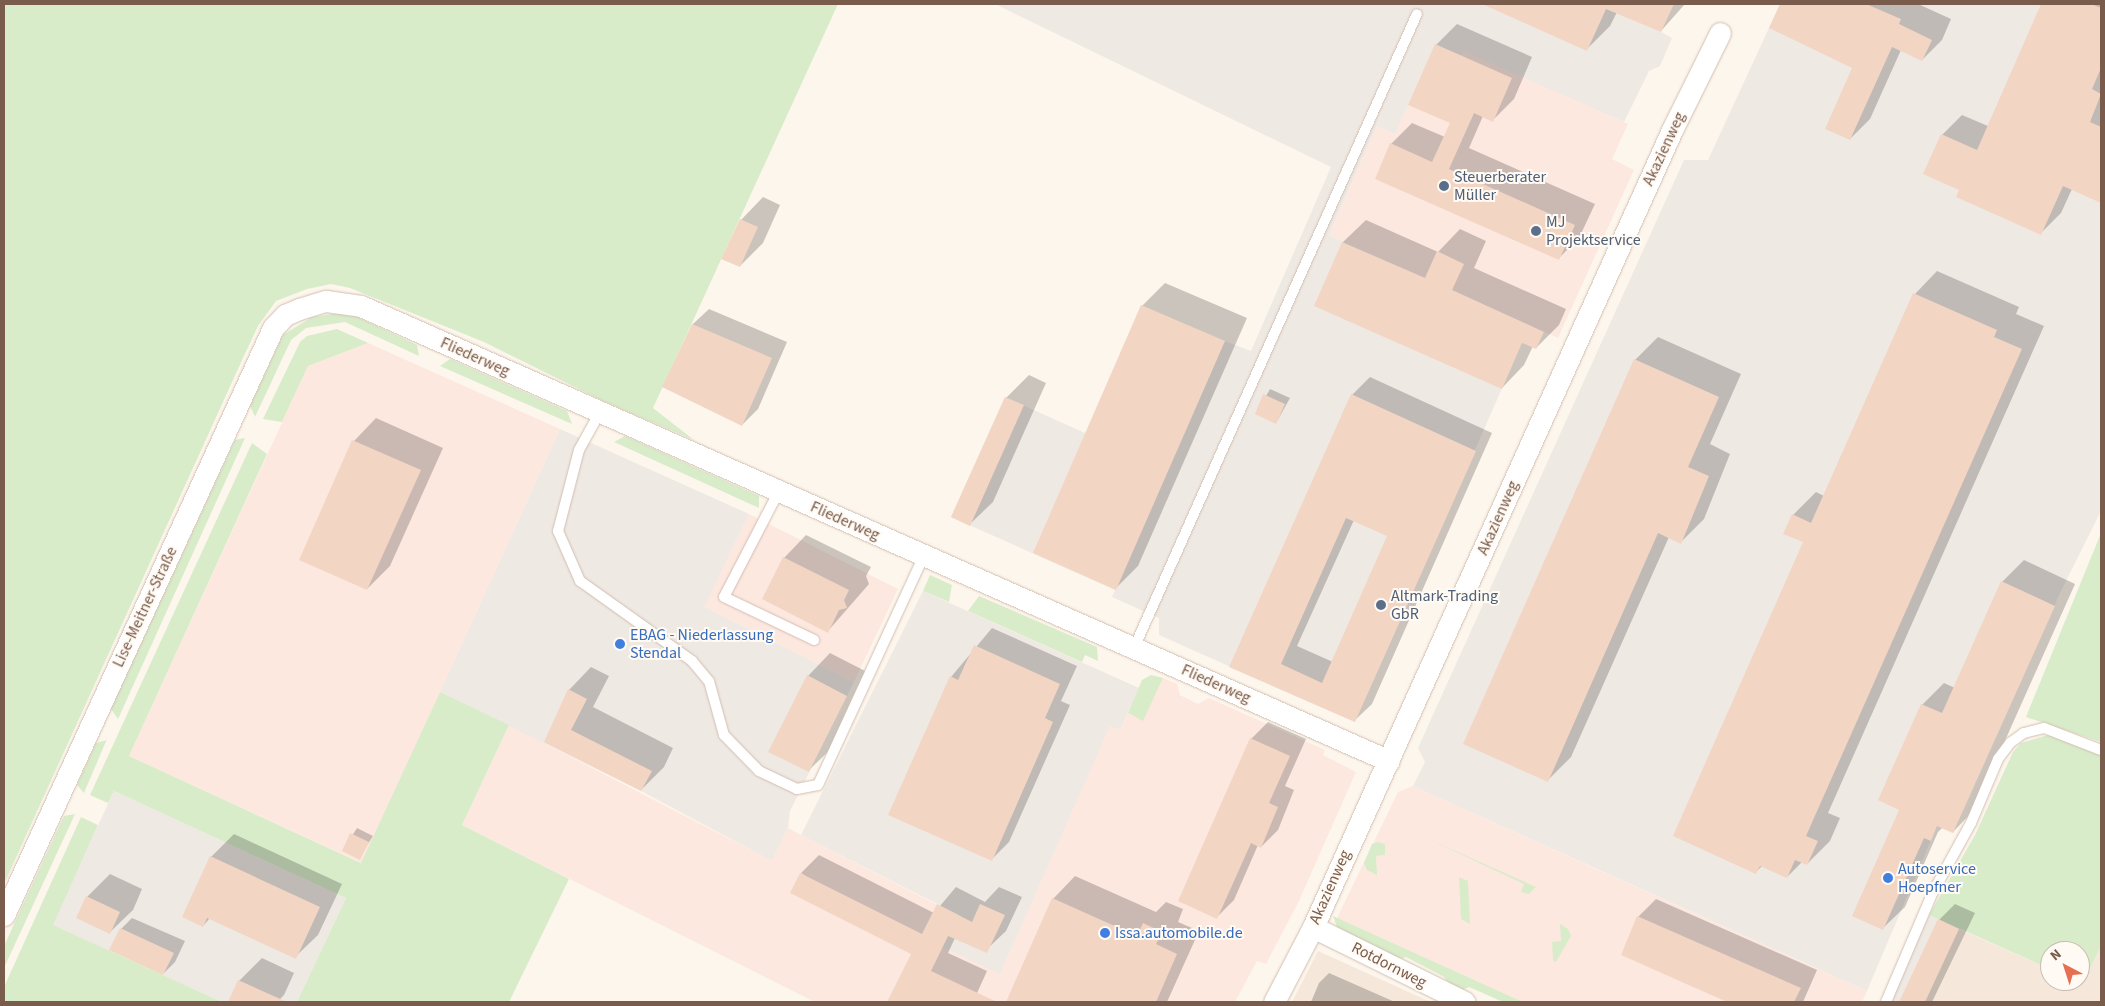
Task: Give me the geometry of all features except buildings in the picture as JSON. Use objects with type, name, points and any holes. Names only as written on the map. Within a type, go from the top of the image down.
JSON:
[{"type":"street","name":"Akazienweg","points":[[1274,1002],[1313,927],[1673,128],[1720,33]]},
{"type":"street","name":"Fliederweg","points":[[299,308],[326,301],[361,306],[1389,761]]},
{"type":"street","name":"Lise-Meitner-Straße","points":[[4,915],[273,328],[285,316],[299,308]]},
{"type":"street","name":"Rotdornweg","points":[[1313,927],[1465,1002]]},
{"type":"lane","points":[[1134,648],[1417,14]]},
{"type":"lane","points":[[600,412],[579,450],[558,531],[580,581],[692,660],[709,681],[724,735],[759,771],[797,789],[818,785],[924,556]]},
{"type":"lane","points":[[779,491],[724,596],[814,640]]},
{"type":"lane","points":[[1886,1002],[1933,892],[1971,823],[1998,759],[2010,743],[2024,733],[2044,728],[2101,750]]},
{"type":"shaded area","points":[[995,4],[1674,4],[1661,32],[1672,38],[1660,66],[1649,71],[1624,122],[1464,51],[1462,56],[1435,45],[1395,134],[1377,126],[1329,235],[1544,332],[1536,349],[1522,343],[1355,722],[1159,635],[1159,618],[1112,597],[1115,590],[951,517],[1005,397],[1085,433],[1225,341],[1251,351],[1331,167]]},
{"type":"shaded area","points":[[1780,4],[2101,4],[2101,511],[2060,593],[1953,833],[1937,826],[1867,991],[1413,786],[1425,762],[1418,748],[1684,160],[1708,160]]},
{"type":"shaded area","points":[[1435,44],[1462,56],[1464,50],[1628,124],[1612,159],[1634,170],[1558,338],[1329,235],[1377,126],[1395,134]]},
{"type":"shaded area","points":[[368,343],[560,429],[362,863],[129,756],[308,366]]},
{"type":"shaded area","name":"EBAG - Niederlassung Stendal","points":[[560,429],[749,514],[704,607],[854,682],[790,811],[788,828],[772,861],[641,791],[440,692]]},
{"type":"shaded area","points":[[749,514],[898,589],[854,682],[703,607]]},
{"type":"shaded area","points":[[923,591],[1139,688],[1120,730],[1110,726],[1000,974],[943,947],[959,915],[801,835]]},
{"type":"shaded area","points":[[1163,678],[1177,684],[1180,695],[1198,704],[1209,698],[1325,750],[1323,755],[1356,772],[1299,901],[1266,964],[1257,961],[1235,1002],[815,1002],[462,825],[509,725],[772,861],[788,828],[959,916],[1000,974],[1110,725],[1120,730],[1128,713],[1143,720]]},
{"type":"shaded area","points":[[1413,786],[1867,991],[1862,1002],[1523,1002],[1337,918],[1398,792]]},
{"type":"shaded area","points":[[114,791],[346,898],[297,1002],[222,1002],[52,925]]},
{"type":"shaded area","points":[[1929,915],[1959,929],[1925,1002],[1890,1002]]},
{"type":"shaded area","points":[[1959,929],[2040,965],[2040,991],[2090,991],[2090,969],[2101,946],[2101,1002],[1925,1002]]},
{"type":"shaded area","points":[[1318,951],[1431,1002],[1292,1002]]},
{"type":"green space","points":[[4,4],[838,4],[653,408],[694,440],[603,401],[484,342],[350,288],[331,284],[307,289],[276,301],[258,326],[243,358],[4,884]]},
{"type":"green space","points":[[339,313],[355,316],[417,345],[419,356],[345,322],[306,328],[291,340],[255,417],[250,406],[283,335],[312,317]]},
{"type":"green space","points":[[337,329],[368,343],[308,366],[282,422],[263,419],[300,342],[307,336]]},
{"type":"green space","points":[[450,359],[567,411],[572,424],[440,366]]},
{"type":"green space","points":[[625,436],[759,496],[759,508],[614,442]]},
{"type":"green space","points":[[245,438],[118,719],[111,709],[235,440]]},
{"type":"green space","points":[[252,443],[267,454],[129,756],[361,863],[440,692],[509,725],[462,825],[569,879],[509,1002],[297,1002],[346,898],[114,791],[108,803],[90,795]]},
{"type":"green space","points":[[2101,533],[2101,742],[2026,717]]},
{"type":"green space","points":[[930,575],[952,585],[949,602],[923,591]]},
{"type":"green space","points":[[979,596],[1097,647],[1098,661],[1085,655],[1082,662],[968,611]]},
{"type":"green space","points":[[1151,675],[1163,678],[1143,721],[1128,713],[1142,680]]},
{"type":"green space","points":[[2048,735],[2101,755],[2101,946],[2090,969],[2090,941],[2040,941],[2040,965],[1929,915],[1975,835],[2013,752],[2021,743]]},
{"type":"green space","points":[[107,740],[84,793],[77,785],[96,743]]},
{"type":"green space","points":[[75,814],[4,968],[4,946],[64,816]]},
{"type":"green space","points":[[81,817],[98,825],[53,925],[222,1002],[4,1002],[4,987]]},
{"type":"green space","points":[[1426,838],[1536,887],[1529,894],[1521,892],[1524,884]]},
{"type":"green space","points":[[1378,842],[1385,844],[1385,855],[1376,856],[1377,875],[1367,870],[1364,863],[1372,844]]},
{"type":"green space","points":[[1459,877],[1468,881],[1470,924],[1461,919]]},
{"type":"green space","points":[[1333,916],[1523,1002],[1503,1002],[1469,987],[1460,991],[1452,987],[1444,977],[1406,957],[1394,961],[1337,927]]},
{"type":"green space","points":[[1560,924],[1568,929],[1571,936],[1556,962],[1553,960],[1552,942],[1561,941]]},
{"type":"place","name":"Steuerberater Müller","points":[[1444,186]]},
{"type":"place","name":"MJ Projektservice","points":[[1536,231]]},
{"type":"place","name":"Altmark-Trading GbR","points":[[1381,605]]},
{"type":"place","name":"EBAG - Niederlassung Stendal","points":[[620,644]]},
{"type":"place","name":"Autoservice Hoepfner","points":[[1888,878]]},
{"type":"place","name":"Issa.automobile.de","points":[[1105,933]]}]
